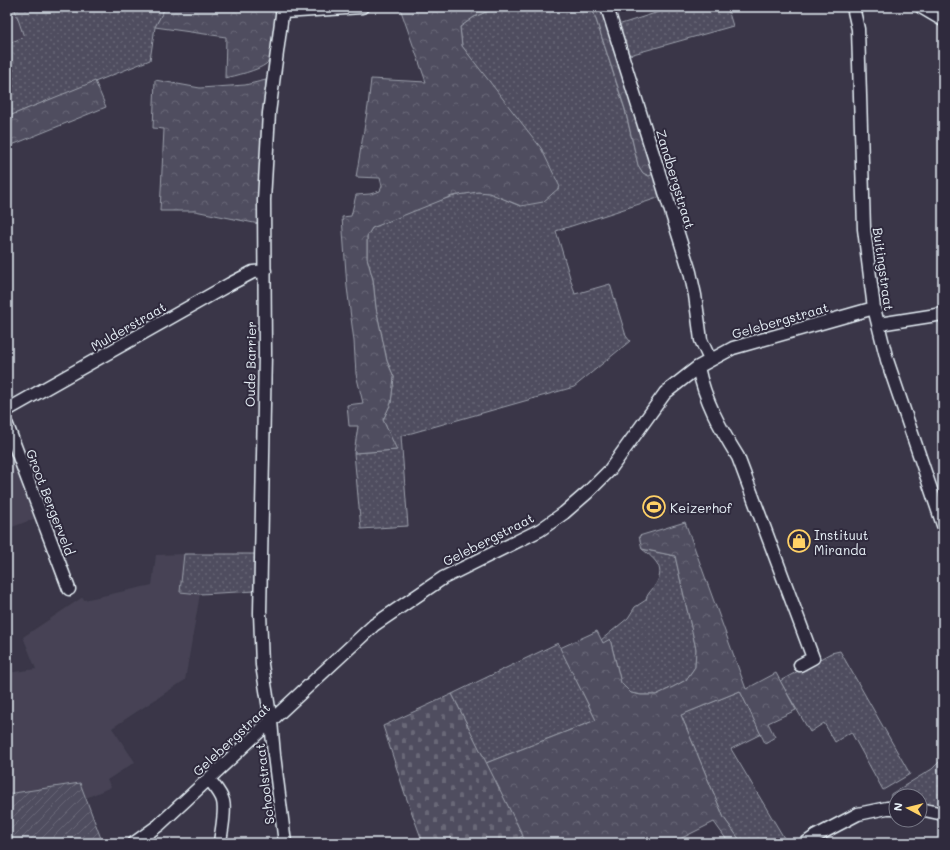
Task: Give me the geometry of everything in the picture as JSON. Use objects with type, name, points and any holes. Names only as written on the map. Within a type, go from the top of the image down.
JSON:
[{"type":"street","points":[[283,9],[362,7]]},
{"type":"street","name":"Zandbergstraat","points":[[607,7],[690,272],[695,295],[701,340],[710,360]]},
{"type":"street","name":"Buitingstraat","points":[[853,7],[858,29],[864,229],[874,308],[887,360],[943,525]]},
{"type":"street","points":[[921,7],[943,20]]},
{"type":"street","name":"Oude Barrier","points":[[271,721],[262,665],[260,613],[265,354],[264,200],[269,113],[283,9]]},
{"type":"street","name":"Mulderstraat","points":[[7,410],[230,284],[253,272],[265,271]]},
{"type":"street","name":"Gelebergstraat","points":[[134,843],[159,825],[374,625],[443,578],[540,530],[564,513],[609,471],[665,393],[698,367],[733,348],[874,308]]},
{"type":"street","points":[[879,324],[943,314]]},
{"type":"street","points":[[698,367],[710,408],[738,457],[813,658],[800,664]]},
{"type":"street","name":"Groot Bergerveld","points":[[7,425],[69,589]]},
{"type":"street","name":"Schoolstraat","points":[[271,721],[285,843]]},
{"type":"street","points":[[209,779],[219,792],[223,801],[224,809],[220,843]]},
{"type":"street","points":[[806,843],[816,836],[858,814],[888,808]]},
{"type":"street","points":[[928,811],[943,814]]},
{"type":"shaded area","points":[[7,7],[14,7],[24,37],[7,44]]},
{"type":"shaded area","points":[[7,441],[36,518],[7,529]]},
{"type":"shaded area","points":[[184,554],[180,592],[200,594],[185,680],[112,728],[135,762],[107,780],[111,787],[86,798],[80,783],[7,794],[7,673],[36,669],[23,637],[83,597],[84,600],[152,585],[156,555]]},
{"type":"green space","points":[[14,7],[164,7],[164,10],[155,27],[150,60],[7,117],[7,44],[24,37]]},
{"type":"green space","points":[[164,7],[277,7],[275,38],[272,54],[263,66],[225,78],[226,37],[155,27],[164,10]]},
{"type":"green space","points":[[498,7],[592,7],[625,110],[638,165],[643,173],[649,176],[655,173],[664,196],[556,231],[575,294],[610,284],[626,336],[630,341],[574,387],[401,436],[408,526],[361,529],[354,453],[396,450],[383,420],[391,403],[394,377],[387,361],[376,308],[373,280],[367,258],[367,236],[372,228],[414,210],[447,198],[464,194],[478,192],[490,193],[521,206],[478,68],[462,46],[460,27],[474,17]]},
{"type":"green space","points":[[498,7],[474,17],[460,27],[462,46],[541,148],[560,187],[543,202],[521,206],[489,193],[478,192],[452,196],[372,228],[367,236],[367,258],[373,280],[376,308],[387,361],[394,377],[391,403],[383,420],[397,450],[354,453],[358,426],[349,426],[347,405],[363,403],[356,374],[354,341],[347,287],[342,217],[351,216],[356,195],[370,194],[380,191],[382,186],[380,178],[356,177],[371,79],[426,82],[400,8]]},
{"type":"green space","points":[[592,7],[602,7],[655,173],[649,176],[643,173],[638,165],[625,109]]},
{"type":"green space","points":[[674,7],[723,7],[729,13],[733,26],[626,56],[618,25]]},
{"type":"green space","points":[[155,80],[200,88],[245,85],[266,80],[260,174],[259,224],[195,211],[160,211],[164,129],[153,128]]},
{"type":"green space","points":[[95,81],[106,107],[7,147],[7,117]]},
{"type":"green space","points":[[685,522],[746,689],[776,673],[796,710],[768,723],[775,737],[765,743],[740,691],[681,715],[724,818],[742,843],[729,843],[714,822],[672,843],[526,843],[486,763],[596,720],[560,648],[597,631],[603,643],[610,639],[621,683],[631,693],[641,695],[656,695],[673,687],[686,680],[695,667],[696,649],[675,556],[642,549],[639,536]]},
{"type":"green space","points":[[642,549],[675,556],[696,649],[695,667],[686,680],[656,695],[631,693],[621,683],[610,639],[603,644],[601,640],[628,618],[635,607],[646,600],[658,581],[660,570],[658,565],[652,557]]},
{"type":"green space","points":[[184,554],[257,554],[256,591],[200,594],[180,592]]},
{"type":"green space","points":[[558,643],[596,720],[486,763],[452,694]]},
{"type":"green space","points":[[840,651],[910,774],[883,790],[851,732],[835,742],[824,723],[810,732],[780,681],[831,653]]},
{"type":"green space","points":[[740,691],[761,734],[731,749],[787,843],[742,843],[724,818],[681,715]]},
{"type":"green space","points":[[452,694],[523,836],[510,842],[511,843],[423,843],[383,726]]},
{"type":"green space","points":[[943,758],[943,808],[928,805],[928,788],[901,788],[932,769]]},
{"type":"green space","points":[[80,783],[102,841],[92,843],[7,843],[7,794]]},
{"type":"place","name":"Keizerhof","points":[[654,507]]},
{"type":"place","name":"Instituut Miranda","points":[[799,541]]}]
